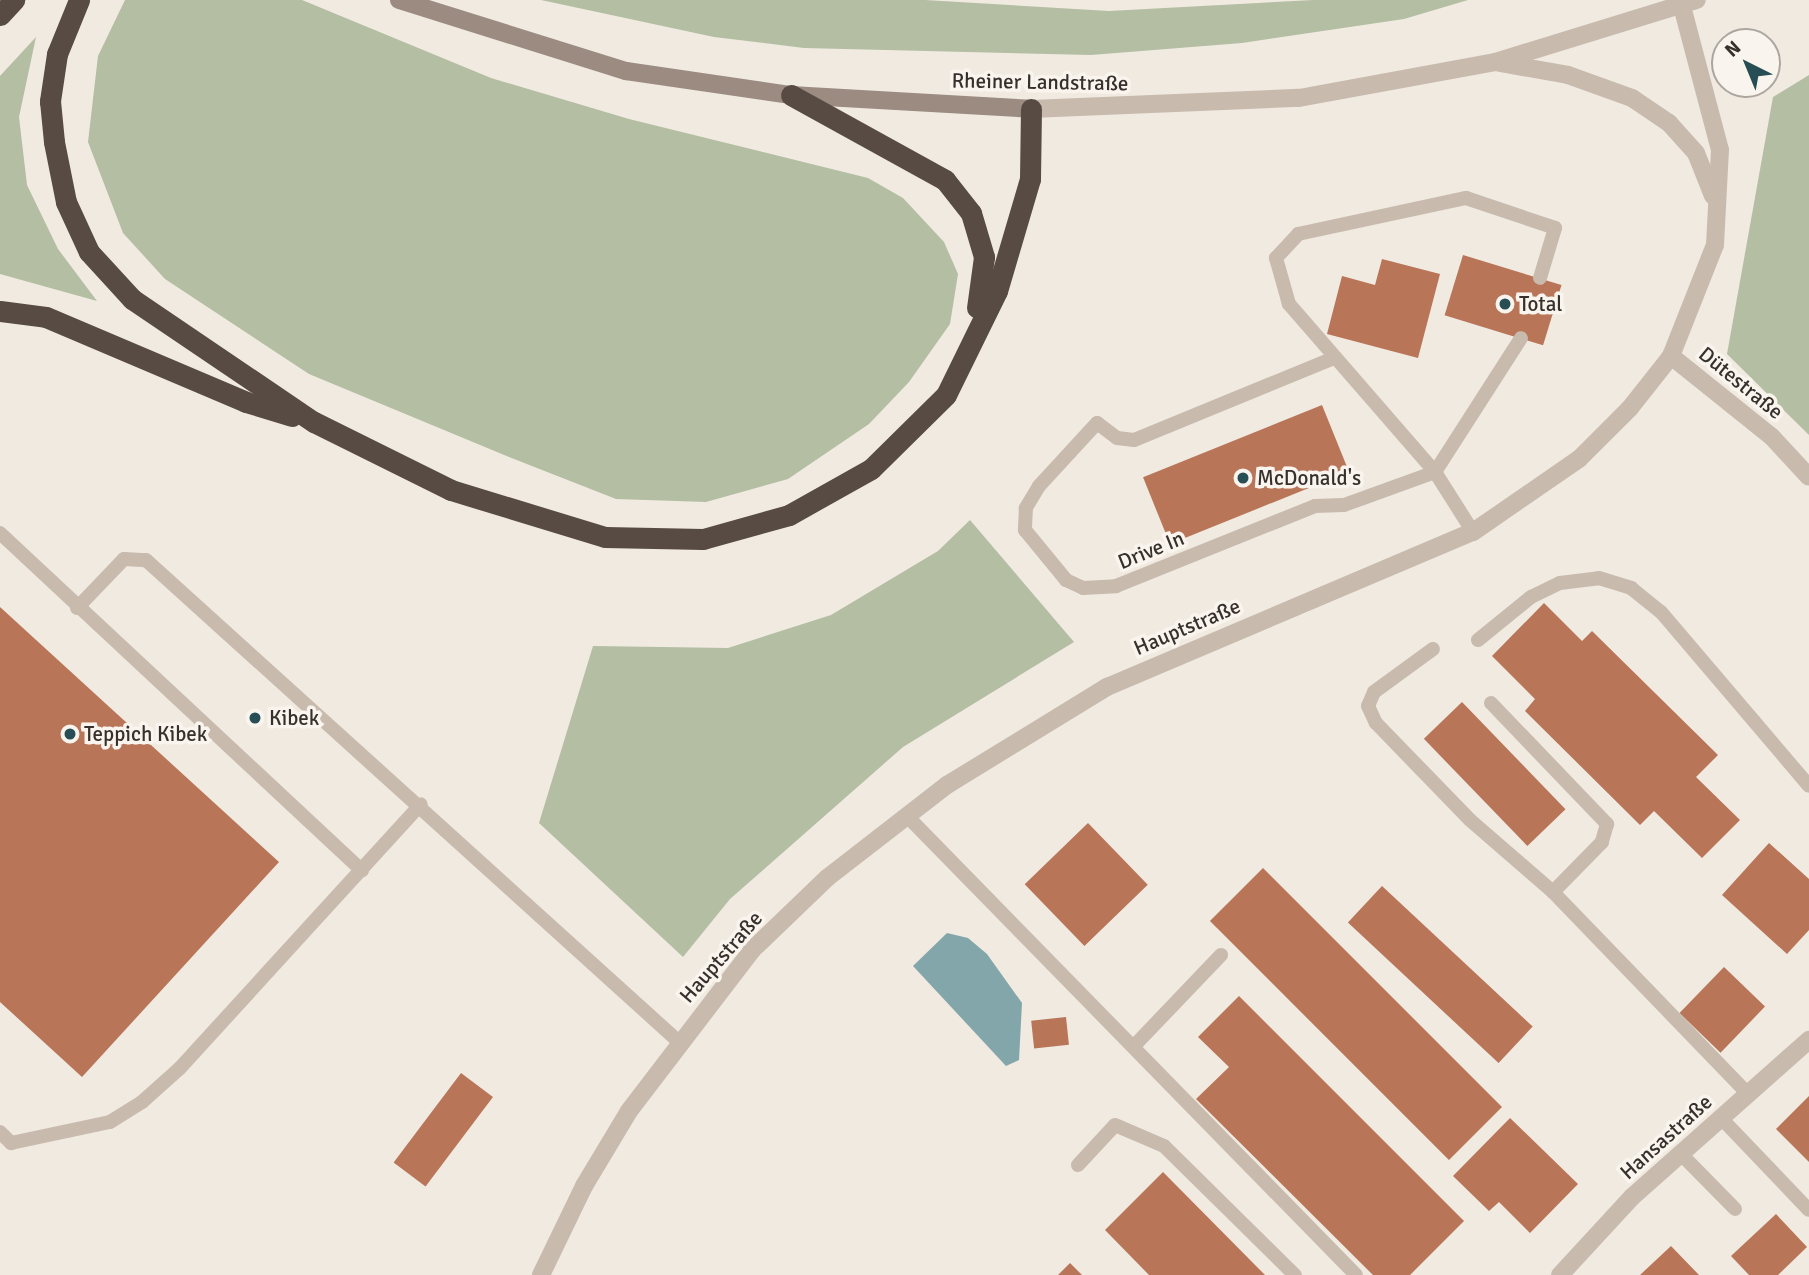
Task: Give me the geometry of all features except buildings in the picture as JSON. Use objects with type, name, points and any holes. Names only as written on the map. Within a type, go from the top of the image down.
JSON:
[{"type":"highway","points":[[0,15],[14,0]]},
{"type":"highway","points":[[79,0],[57,54],[50,101],[66,202],[89,252],[132,299],[314,422],[451,490],[592,534],[703,539],[789,515],[871,469],[946,395],[997,291],[1030,179],[1031,109]]},
{"type":"highway","points":[[791,95],[945,180],[971,213],[984,257],[984,289],[946,395]]},
{"type":"highway","points":[[0,311],[46,317],[246,402],[314,422]]},
{"type":"main road","name":"Rheiner Landstraße","points":[[399,0],[614,68],[791,95],[1031,109]]},
{"type":"street","name":"Rheiner Landstraße","points":[[1031,109],[1300,98],[1496,62],[1687,2]]},
{"type":"street","name":"Hauptstraße","points":[[541,1275],[584,1186],[679,1042],[752,950],[827,878],[907,816],[1030,730],[1107,687],[1473,532],[1579,459],[1671,356],[1715,245],[1720,150],[1687,2]]},
{"type":"street","points":[[1496,62],[1568,75],[1632,98],[1669,123],[1696,153],[1713,193],[1715,245]]},
{"type":"street","name":"Dütestraße","points":[[1671,356],[1772,437],[1809,477]]},
{"type":"street","name":"Hansastraße","points":[[1560,1275],[1632,1196],[1809,1040]]},
{"type":"lane","points":[[1473,532],[1435,472],[1289,304],[1276,258],[1298,234],[1466,198],[1555,228],[1539,278]]},
{"type":"lane","points":[[1435,472],[1521,338]]},
{"type":"lane","name":"Drive In","points":[[1334,358],[1134,440],[1117,438],[1097,423],[1026,508],[1025,530],[1040,553],[1066,580],[1083,588],[1116,586],[1315,506],[1344,505],[1435,472]]},
{"type":"lane","points":[[0,533],[77,608],[362,870]]},
{"type":"lane","points":[[77,608],[124,559],[146,560],[421,804],[679,1042]]},
{"type":"lane","points":[[1478,640],[1531,597],[1560,583],[1600,578],[1631,588],[1661,612],[1809,786]]},
{"type":"lane","points":[[1433,649],[1374,692],[1368,706],[1376,723],[1471,820],[1553,892],[1748,1094]]},
{"type":"lane","points":[[1491,704],[1606,824],[1602,842],[1553,892]]},
{"type":"lane","points":[[0,1132],[11,1143],[110,1122],[142,1102],[180,1068],[421,804]]},
{"type":"lane","points":[[907,816],[1356,1275]]},
{"type":"lane","points":[[1134,1046],[1222,955]]},
{"type":"lane","points":[[1721,1118],[1809,1210]]},
{"type":"lane","points":[[1078,1165],[1115,1125],[1164,1146],[1295,1275]]},
{"type":"lane","points":[[1681,1154],[1735,1209]]},
{"type":"green space","points":[[125,0],[302,0],[491,78],[629,119],[868,178],[903,198],[944,242],[958,274],[950,324],[909,382],[869,424],[788,479],[706,502],[616,499],[509,457],[309,374],[165,279],[123,233],[88,142],[98,56]]},
{"type":"green space","points":[[541,0],[925,0],[1109,11],[1313,0],[1468,0],[1404,19],[1242,43],[1091,55],[804,48],[714,37]]},
{"type":"green space","points":[[36,37],[19,117],[27,185],[58,249],[97,301],[0,274],[0,76]]},
{"type":"green space","points":[[1809,75],[1809,435],[1727,354],[1773,98],[1781,98],[1781,92]]},
{"type":"green space","points":[[970,520],[1074,642],[903,747],[730,899],[683,957],[539,823],[593,646],[728,648],[831,615],[938,551]]},
{"type":"water","points":[[947,933],[968,938],[987,954],[1022,1003],[1019,1060],[1006,1066],[913,966]]},
{"type":"place","name":"Total","points":[[1505,304]]},
{"type":"place","name":"McDonald's","points":[[1243,478]]},
{"type":"place","name":"Kibek","points":[[255,718]]},
{"type":"place","name":"Teppich Kibek","points":[[70,734]]}]
